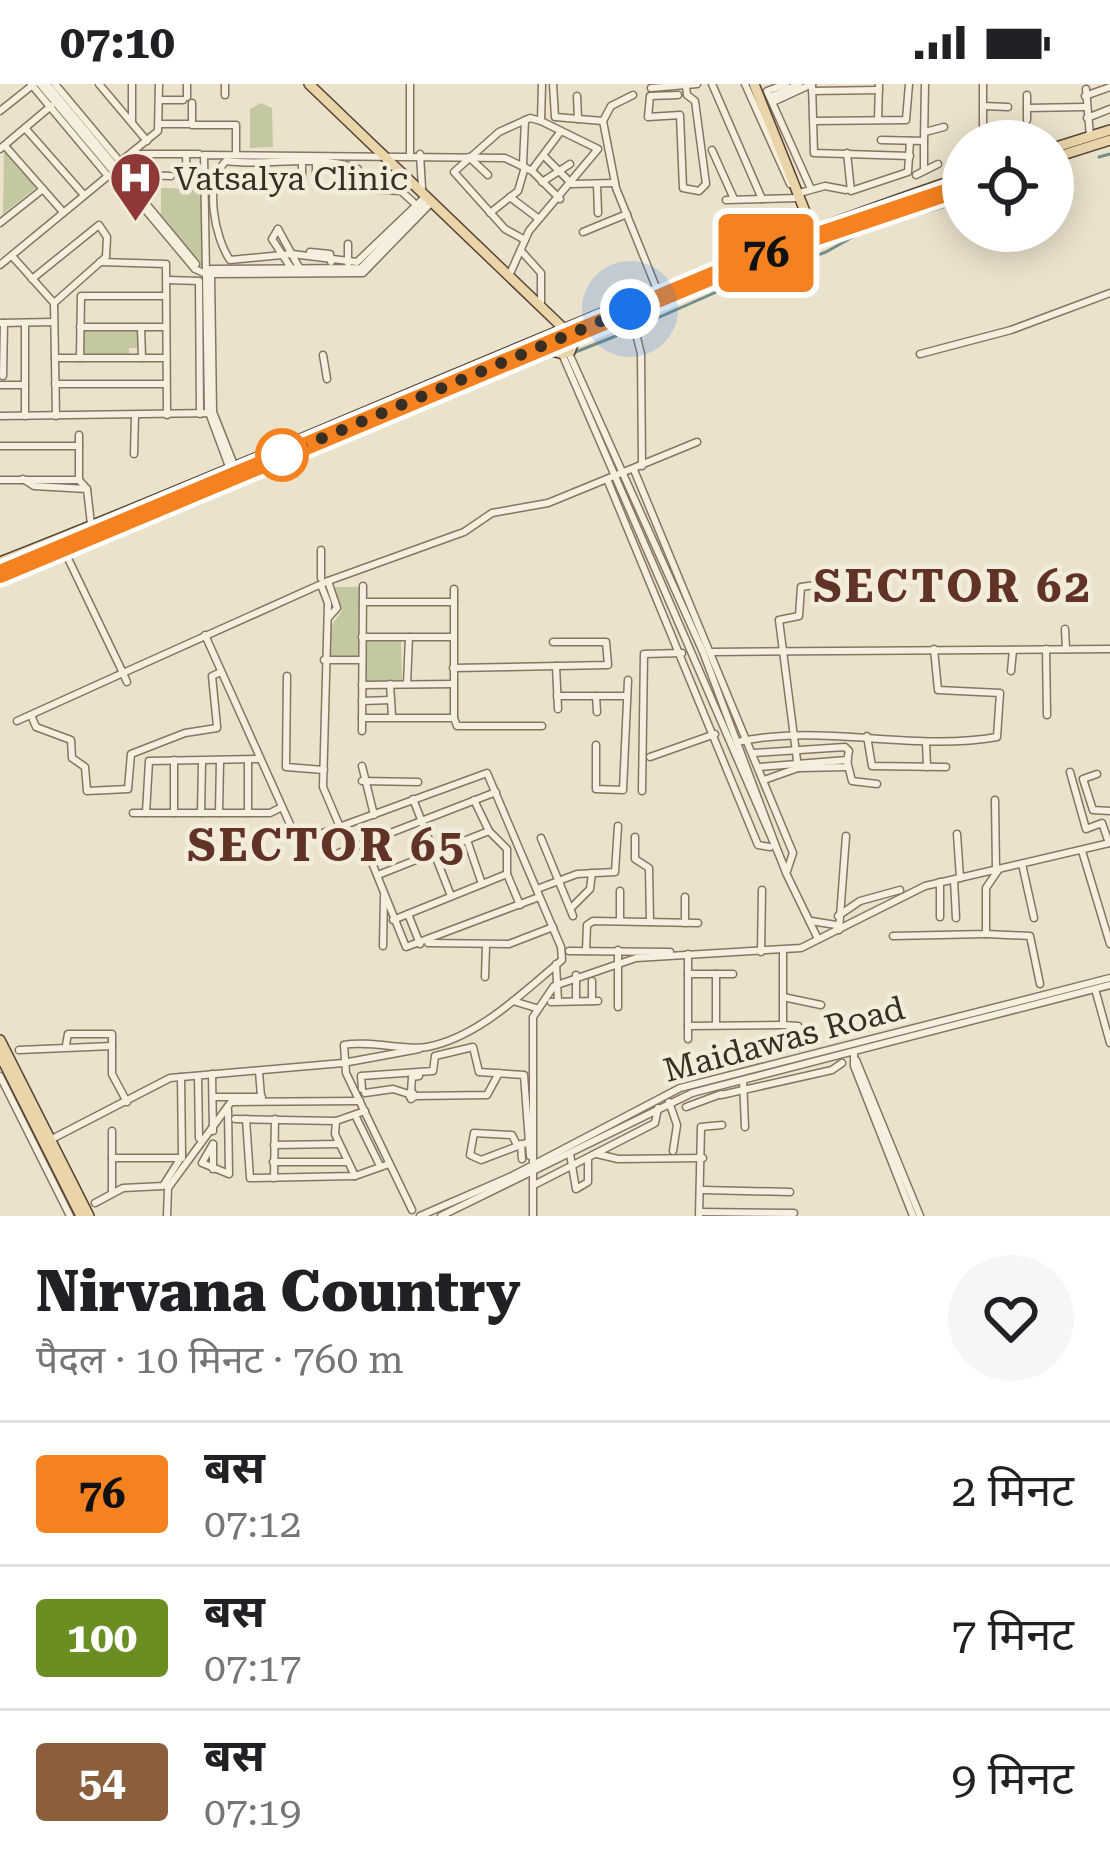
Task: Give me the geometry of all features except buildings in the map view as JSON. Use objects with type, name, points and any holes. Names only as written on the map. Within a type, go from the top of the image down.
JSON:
[{"type":"main road","points":[[312,84],[541,302],[560,332]]},
{"type":"main road","points":[[764,93],[815,230]]},
{"type":"main road","points":[[1074,141],[1110,130]]},
{"type":"main road","points":[[1074,151],[1110,140]]},
{"type":"main road","points":[[536,347],[560,332],[578,331],[630,309],[656,287],[942,184]]},
{"type":"main road","points":[[815,230],[942,193]]},
{"type":"main road","points":[[0,562],[764,249]]},
{"type":"main road","points":[[511,274],[560,332]]},
{"type":"main road","points":[[522,348],[567,353],[578,331]]},
{"type":"main road","points":[[0,574],[232,469]]},
{"type":"main road","points":[[0,1040],[85,1216]]},
{"type":"main road","points":[[0,1055],[4,1072],[48,1141]]},
{"type":"street","points":[[39,84],[208,272],[362,270],[428,197]]},
{"type":"street","points":[[39,84],[51,106],[114,169]]},
{"type":"street","points":[[0,111],[39,84]]},
{"type":"street","points":[[39,84],[114,169]]},
{"type":"street","points":[[99,84],[147,141]]},
{"type":"street","points":[[132,84],[132,123]]},
{"type":"street","points":[[0,265],[137,154],[160,124],[159,84]]},
{"type":"street","points":[[187,84],[192,125],[236,125],[236,154]]},
{"type":"street","points":[[225,84],[226,95]]},
{"type":"street","points":[[410,84],[415,154],[428,197]]},
{"type":"street","points":[[541,121],[542,84]]},
{"type":"street","points":[[553,84],[555,117],[603,122]]},
{"type":"street","points":[[712,84],[762,199]]},
{"type":"street","points":[[745,84],[803,194]]},
{"type":"street","points":[[764,93],[786,84]]},
{"type":"street","points":[[813,122],[908,118],[909,84]]},
{"type":"street","points":[[916,172],[925,136],[925,84]]},
{"type":"street","points":[[983,84],[983,120]]},
{"type":"street","points":[[764,93],[800,86],[879,87],[878,120]]},
{"type":"street","points":[[800,86],[813,107]]},
{"type":"street","points":[[812,86],[814,153],[847,158],[870,153],[910,156]]},
{"type":"street","points":[[686,87],[669,119],[648,119],[650,89],[686,87]]},
{"type":"street","points":[[675,113],[681,117],[682,188],[699,191],[706,184],[695,101],[686,87]]},
{"type":"street","points":[[1090,136],[1085,93],[1110,87]]},
{"type":"street","points":[[633,95],[611,106],[603,122],[615,183],[656,287]]},
{"type":"street","points":[[1027,95],[1028,120]]},
{"type":"street","points":[[543,96],[553,96]]},
{"type":"street","points":[[577,96],[578,119]]},
{"type":"street","points":[[160,100],[188,100]]},
{"type":"street","points":[[51,106],[2,147],[63,212]]},
{"type":"street","points":[[983,106],[1008,107]]},
{"type":"street","points":[[1027,108],[1085,107]]},
{"type":"street","points":[[1087,118],[1110,109]]},
{"type":"street","points":[[525,240],[502,226],[454,172],[499,132],[525,120],[541,121],[598,149],[608,149]]},
{"type":"street","points":[[525,120],[527,168]]},
{"type":"street","points":[[160,124],[188,124]]},
{"type":"street","points":[[25,128],[84,195]]},
{"type":"street","points":[[881,140],[910,141],[942,129]]},
{"type":"street","points":[[490,213],[511,197],[527,168],[545,157],[561,131]]},
{"type":"street","points":[[573,151],[578,140]]},
{"type":"street","points":[[910,141],[922,190]]},
{"type":"street","points":[[511,274],[539,219],[598,149]]},
{"type":"street","points":[[712,150],[730,199],[848,190],[938,164]]},
{"type":"street","points":[[137,154],[199,154]]},
{"type":"street","points":[[137,154],[141,188]]},
{"type":"street","points":[[187,154],[187,186]]},
{"type":"street","points":[[208,414],[204,154],[471,156],[527,168],[560,199]]},
{"type":"street","points":[[160,155],[160,176]]},
{"type":"street","points":[[471,156],[488,175]]},
{"type":"street","points":[[545,157],[572,184],[615,183]]},
{"type":"street","points":[[847,158],[848,190]]},
{"type":"street","points":[[329,268],[289,255],[259,261],[226,259],[212,191],[226,161],[248,166],[316,161],[355,168],[364,189],[399,190],[413,202]]},
{"type":"street","points":[[302,161],[302,178]]},
{"type":"street","points":[[316,161],[316,179]]},
{"type":"street","points":[[542,182],[570,164]]},
{"type":"street","points":[[142,176],[171,176]]},
{"type":"street","points":[[597,184],[598,213]]},
{"type":"street","points":[[0,223],[43,189]]},
{"type":"street","points":[[346,269],[413,202],[428,197]]},
{"type":"street","points":[[511,197],[539,219]]},
{"type":"street","points":[[583,232],[627,214]]},
{"type":"street","points":[[502,226],[508,218]]},
{"type":"street","points":[[32,279],[97,224],[108,245],[100,262],[54,304]]},
{"type":"street","points":[[281,242],[297,272]]},
{"type":"street","points":[[346,269],[348,244]]},
{"type":"street","points":[[310,252],[330,254],[329,268]]},
{"type":"street","points":[[523,253],[541,273],[541,302]]},
{"type":"street","points":[[12,256],[54,304],[56,416]]},
{"type":"street","points":[[100,262],[164,262],[166,415]]},
{"type":"street","points":[[167,280],[199,281],[208,414],[232,469]]},
{"type":"street","points":[[920,354],[1011,330],[1110,293]]},
{"type":"street","points":[[80,358],[81,296],[166,296]]},
{"type":"street","points":[[630,309],[641,354],[638,468],[794,853],[784,869]]},
{"type":"street","points":[[25,322],[25,416]]},
{"type":"street","points":[[16,376],[2,375],[2,323],[54,322]]},
{"type":"street","points":[[80,327],[166,327]]},
{"type":"street","points":[[141,327],[142,358]]},
{"type":"street","points":[[560,332],[758,845],[771,847]]},
{"type":"street","points":[[323,355],[327,379]]},
{"type":"street","points":[[55,358],[166,358]]},
{"type":"street","points":[[55,384],[166,384]]},
{"type":"street","points":[[0,386],[25,386]]},
{"type":"street","points":[[0,416],[208,414]]},
{"type":"street","points":[[134,454],[135,415]]},
{"type":"street","points":[[79,435],[80,480],[87,489],[91,524]]},
{"type":"street","points":[[17,721],[105,681],[125,677],[323,581],[464,532],[492,513],[542,506],[697,442]]},
{"type":"street","points":[[0,446],[79,446]]},
{"type":"street","points":[[615,476],[647,526],[663,563],[699,653],[718,719],[784,869]]},
{"type":"street","points":[[615,476],[724,710],[771,847],[819,940]]},
{"type":"street","points":[[23,479],[34,486],[87,489]]},
{"type":"street","points":[[0,480],[80,480]]},
{"type":"street","points":[[647,526],[658,522]]},
{"type":"street","points":[[63,548],[125,677]]},
{"type":"street","points":[[321,550],[323,581],[337,608],[328,618],[324,660],[324,791],[340,826]]},
{"type":"street","points":[[663,563],[674,558]]},
{"type":"street","points":[[798,765],[779,620],[800,616],[801,587],[830,583],[836,572]]},
{"type":"street","points":[[362,731],[363,586]]},
{"type":"street","points":[[454,590],[457,726],[542,726]]},
{"type":"street","points":[[363,602],[454,602]]},
{"type":"street","points":[[1065,629],[1066,649]]},
{"type":"street","points":[[48,1141],[181,1077],[343,1063],[423,1048],[450,1038],[513,1001],[563,954],[490,776],[482,772],[300,844],[205,635]]},
{"type":"street","points":[[362,637],[453,637]]},
{"type":"street","points":[[407,683],[409,637]]},
{"type":"street","points":[[453,668],[607,666],[605,642],[553,642]]},
{"type":"street","points":[[754,753],[795,743],[867,736],[926,742],[976,741],[1000,734],[1000,693],[938,691],[934,649]]},
{"type":"street","points":[[642,790],[644,654],[1110,649]]},
{"type":"street","points":[[1011,671],[1013,650]]},
{"type":"street","points":[[1046,650],[1047,715]]},
{"type":"street","points":[[324,660],[362,660]]},
{"type":"street","points":[[556,666],[558,709]]},
{"type":"street","points":[[71,740],[72,758],[85,767],[87,790],[126,789],[131,754],[216,725],[213,677],[222,673]]},
{"type":"street","points":[[287,676],[286,767],[324,770]]},
{"type":"street","points":[[596,746],[597,789],[624,788],[628,680]]},
{"type":"street","points":[[105,681],[109,691]]},
{"type":"street","points":[[390,684],[392,717]]},
{"type":"street","points":[[362,685],[453,684]]},
{"type":"street","points":[[212,700],[216,688]]},
{"type":"street","points":[[596,695],[597,712]]},
{"type":"street","points":[[557,696],[627,696]]},
{"type":"street","points":[[362,701],[391,700]]},
{"type":"street","points":[[724,710],[736,707]]},
{"type":"street","points":[[33,714],[43,730],[71,740]]},
{"type":"street","points":[[362,718],[454,718]]},
{"type":"street","points":[[715,734],[718,719]]},
{"type":"street","points":[[43,730],[60,733]]},
{"type":"street","points":[[650,757],[715,734],[732,742],[748,739],[845,747],[852,781],[877,784]]},
{"type":"street","points":[[867,736],[868,764],[946,767]]},
{"type":"street","points":[[71,740],[74,754]]},
{"type":"street","points":[[926,742],[927,767]]},
{"type":"street","points":[[146,813],[147,762],[260,759]]},
{"type":"street","points":[[625,759],[636,760]]},
{"type":"street","points":[[174,813],[175,760]]},
{"type":"street","points":[[201,813],[202,760]]},
{"type":"street","points":[[219,813],[220,760]]},
{"type":"street","points":[[248,760],[248,813]]},
{"type":"street","points":[[759,767],[848,762]]},
{"type":"street","points":[[764,780],[798,765]]},
{"type":"street","points":[[362,766],[362,781],[374,814]]},
{"type":"street","points":[[1070,772],[1110,944]]},
{"type":"street","points":[[1092,808],[1083,779],[1097,774]]},
{"type":"street","points":[[362,781],[418,782]]},
{"type":"street","points":[[332,856],[496,792]]},
{"type":"street","points":[[413,799],[451,896]]},
{"type":"street","points":[[475,800],[489,831],[507,849],[506,874],[520,905]]},
{"type":"street","points":[[986,934],[986,888],[997,869],[995,800]]},
{"type":"street","points":[[133,813],[248,813],[282,808]]},
{"type":"street","points":[[1082,812],[1092,808],[1110,811]]},
{"type":"street","points":[[811,921],[838,924],[940,882],[1109,843],[1102,823],[1086,829]]},
{"type":"street","points":[[423,944],[520,905],[559,881],[616,871],[618,826]]},
{"type":"street","points":[[378,875],[489,831]]},
{"type":"street","points":[[956,918],[957,834]]},
{"type":"street","points":[[838,924],[846,836]]},
{"type":"street","points":[[541,838],[572,912],[590,890],[592,873]]},
{"type":"street","points":[[635,838],[635,859],[649,868],[650,922]]},
{"type":"street","points":[[467,840],[482,884]]},
{"type":"street","points":[[364,844],[403,945],[509,944],[553,927]]},
{"type":"street","points":[[507,849],[517,844]]},
{"type":"street","points":[[1022,864],[1034,918]]},
{"type":"street","points":[[392,920],[506,874]]},
{"type":"street","points":[[940,882],[940,917]]},
{"type":"street","points":[[761,952],[762,890]]},
{"type":"street","points":[[533,1216],[536,1008],[557,984],[618,962],[673,954],[782,951],[819,940],[860,901],[900,890]]},
{"type":"street","points":[[620,891],[620,921]]},
{"type":"street","points":[[383,946],[384,894]]},
{"type":"street","points":[[685,897],[685,922]]},
{"type":"street","points":[[408,914],[423,944]]},
{"type":"street","points":[[586,951],[587,923],[698,923]]},
{"type":"street","points":[[892,936],[1030,936],[1040,984]]},
{"type":"street","points":[[485,977],[486,946]]},
{"type":"street","points":[[618,950],[618,1007]]},
{"type":"street","points":[[569,951],[673,954]]},
{"type":"street","points":[[782,951],[783,1025]]},
{"type":"street","points":[[688,953],[688,1039]]},
{"type":"street","points":[[556,964],[554,1002],[595,1001],[592,981]]},
{"type":"street","points":[[688,974],[733,974]]},
{"type":"street","points":[[716,974],[716,1025]]},
{"type":"street","points":[[576,975],[576,1001]]},
{"type":"street","name":"Maidawas Road","points":[[420,1216],[570,1154],[669,1102],[1095,989],[1110,981]]},
{"type":"street","name":"Maidawas Road","points":[[441,1216],[680,1088],[854,1052],[1110,981]]},
{"type":"street","points":[[1095,989],[1110,1043]]},
{"type":"street","points":[[783,998],[805,998],[820,1005]]},
{"type":"street","points":[[513,1001],[536,1008]]},
{"type":"street","points":[[688,1026],[798,1026],[799,1047]]},
{"type":"street","points":[[450,1038],[454,1050]]},
{"type":"street","points":[[385,1166],[360,1095],[343,1063],[347,1043],[405,1043],[423,1048]]},
{"type":"street","points":[[19,1050],[112,1046],[112,1074],[128,1102]]},
{"type":"street","points":[[360,1095],[362,1076],[433,1071],[435,1056],[473,1047],[478,1071],[524,1076],[521,1144],[526,1157]]},
{"type":"street","points":[[854,1052],[916,1216]]},
{"type":"street","points":[[686,1107],[722,1090],[744,1091],[842,1063]]},
{"type":"street","points":[[259,1071],[261,1099]]},
{"type":"street","points":[[4,1072],[70,1216]]},
{"type":"street","points":[[167,1216],[168,1188],[233,1101],[360,1095],[386,1089],[487,1095],[499,1073]]},
{"type":"street","points":[[212,1074],[213,1144],[201,1162],[230,1173],[228,1106]]},
{"type":"street","points":[[197,1075],[200,1138]]},
{"type":"street","points":[[412,1094],[412,1077],[418,1076]]},
{"type":"street","points":[[95,1203],[112,1193],[163,1186],[182,1158],[181,1077]]},
{"type":"street","points":[[743,1080],[745,1127]]},
{"type":"street","points":[[213,1096],[261,1099]]},
{"type":"street","points":[[669,1102],[676,1126],[673,1151]]},
{"type":"street","points":[[533,1185],[657,1122],[658,1108]]},
{"type":"street","points":[[235,1119],[336,1121],[365,1111]]},
{"type":"street","points":[[355,1115],[412,1210]]},
{"type":"street","points":[[246,1119],[248,1176],[355,1176],[385,1166]]},
{"type":"street","points":[[274,1119],[274,1178]]},
{"type":"street","points":[[336,1121],[339,1144],[355,1176]]},
{"type":"street","points":[[722,1125],[701,1126],[704,1190],[700,1214],[794,1213]]},
{"type":"street","points":[[112,1131],[112,1193]]},
{"type":"street","points":[[474,1133],[512,1135],[521,1144],[481,1160],[470,1155],[474,1133]]},
{"type":"street","points":[[274,1145],[339,1144]]},
{"type":"street","points":[[583,1147],[592,1156],[618,1160],[703,1158]]},
{"type":"street","points":[[570,1154],[576,1189],[588,1182],[592,1156]]},
{"type":"street","points":[[112,1159],[182,1158]]},
{"type":"street","points":[[273,1162],[348,1162]]},
{"type":"street","points":[[704,1190],[790,1192]]},
{"type":"green space","points":[[261,103],[272,108],[273,147],[250,148],[250,109]]},
{"type":"green space","points":[[4,150],[38,186],[3,214]]},
{"type":"green space","points":[[161,188],[202,189],[202,267],[161,217]]},
{"type":"green space","points":[[139,328],[139,348],[129,348],[129,356],[82,356],[82,329]]},
{"type":"green space","points":[[331,587],[361,587],[361,658],[329,658],[330,627],[342,611]]},
{"type":"green space","points":[[364,639],[401,639],[402,682],[364,683]]},
{"type":"waterway","points":[[1099,157],[1110,154]]},
{"type":"waterway","points":[[912,216],[942,207]]},
{"type":"waterway","points":[[774,271],[826,252],[865,230]]},
{"type":"waterway","points":[[755,278],[769,273]]},
{"type":"waterway","points":[[727,288],[750,280]]},
{"type":"waterway","points":[[637,327],[721,290]]},
{"type":"waterway","points":[[573,353],[631,330]]},
{"type":"bus line","name":"76","points":[[0,574],[439,386],[767,253],[942,194]]},
{"type":"place","name":"Vatsalya Clinic","points":[[135,224]]},
{"type":"district","name":"SECTOR 62","points":[[953,586]]},
{"type":"district","name":"SECTOR 65","points":[[327,845]]},
{"type":"route","points":[[282,455],[630,309]]}]
